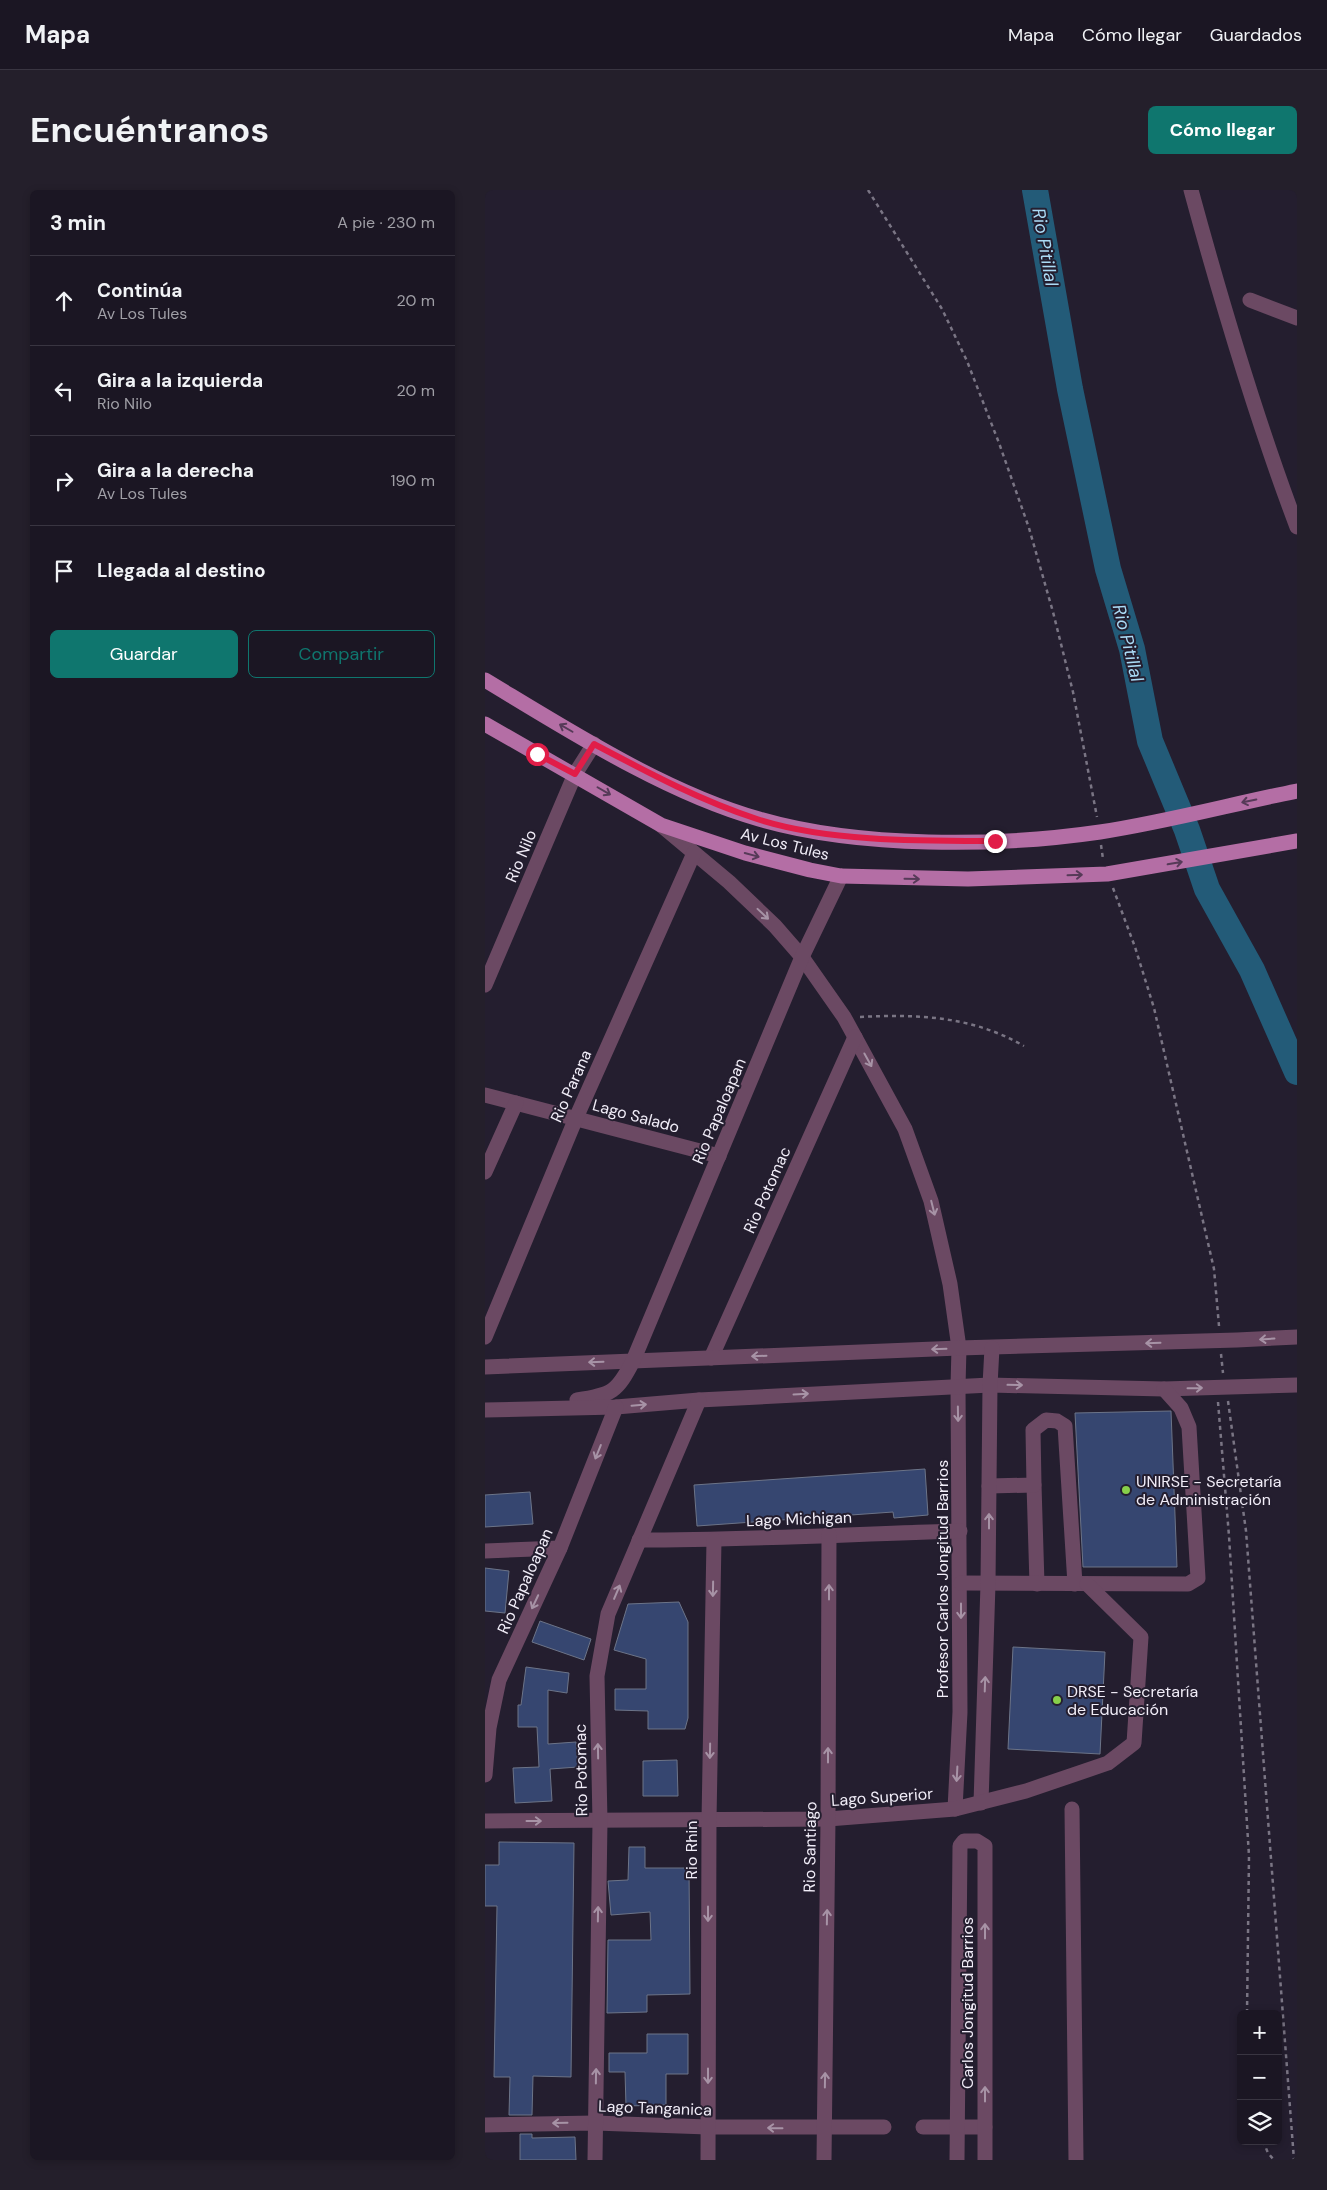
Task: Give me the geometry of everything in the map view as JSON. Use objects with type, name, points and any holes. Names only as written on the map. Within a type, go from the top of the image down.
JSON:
[{"type":"main road","name":"Av Los Tules","points":[[485,680],[594,744],[663,781],[758,819],[805,830],[926,841],[995,841],[1099,832],[1297,791]]},
{"type":"main road","name":"Av Los Tules","points":[[485,724],[661,824],[745,853],[841,876],[967,879],[1107,874],[1297,841]]},
{"type":"street","points":[[1191,190],[1225,312],[1264,439],[1297,527]]},
{"type":"street","points":[[1251,300],[1297,318]]},
{"type":"street","name":"Rio Nilo","points":[[485,985],[575,774],[594,744]]},
{"type":"street","name":"Profesor Carlos Jongitud Barrios","points":[[661,824],[775,926],[802,957],[844,1017],[905,1128],[931,1201],[951,1284],[959,1348],[960,1712],[955,1809]]},
{"type":"street","name":"Rio Parana","points":[[485,1337],[576,1118],[694,853]]},
{"type":"street","name":"Rio Papaloapan","points":[[514,1409],[607,1394],[620,1386],[633,1361],[802,957],[841,876]]},
{"type":"street","name":"Rio Potomac","points":[[711,1358],[855,1037]]},
{"type":"street","name":"Lago Salado","points":[[485,1095],[719,1156]]},
{"type":"street","points":[[485,1172],[516,1103]]},
{"type":"street","points":[[485,1367],[1297,1337]]},
{"type":"street","points":[[981,1802],[988,1584],[992,1348]]},
{"type":"street","points":[[485,1410],[616,1407],[699,1400],[990,1385],[1164,1389],[1297,1385]]},
{"type":"street","points":[[961,1583],[1188,1584],[1198,1578],[1189,1427],[1181,1408],[1164,1389]]},
{"type":"street","name":"Rio Potomac","points":[[595,2160],[600,1821],[597,1676],[608,1614],[699,1400]]},
{"type":"street","name":"Rio Papaloapan","points":[[485,1775],[489,1728],[499,1680],[560,1548],[616,1407]]},
{"type":"street","points":[[1037,1584],[1033,1430],[1046,1420],[1057,1421],[1065,1426],[1081,1584]]},
{"type":"street","points":[[989,1486],[1034,1485]]},
{"type":"street","name":"Lago Michigan","points":[[639,1540],[713,1540],[829,1534],[960,1531]]},
{"type":"street","name":"Rio Santiago","points":[[824,2160],[829,1534]]},
{"type":"street","name":"Rio Rhin","points":[[708,2160],[709,1820],[713,1540]]},
{"type":"street","points":[[485,1551],[560,1548]]},
{"type":"street","name":"Lago Superior","points":[[485,1821],[828,1819],[955,1809],[1027,1791],[1108,1763],[1134,1743],[1141,1637],[1081,1584]]},
{"type":"street","points":[[960,1712],[984,1714]]},
{"type":"street","points":[[1072,1809],[1076,2160]]},
{"type":"street","name":"Carlos Jongitud Barrios","points":[[957,2160],[960,1846],[964,1840],[977,1841],[985,1846],[985,2160]]},
{"type":"street","name":"Lago Tanganica","points":[[485,2125],[595,2122],[708,2127],[884,2128]]},
{"type":"street","points":[[923,2127],[985,2127]]},
{"type":"path","points":[[867,190],[942,309],[967,361],[1029,528],[1073,692],[1107,874],[1135,947],[1154,1008],[1214,1269],[1223,1378],[1221,1388],[1229,1536],[1249,1856],[1247,2010]]},
{"type":"path","points":[[844,1017],[919,1015],[944,1019],[961,1022],[1007,1036],[1024,1046]]},
{"type":"path","points":[[1221,1388],[1247,1531],[1249,1580],[1294,2160]]},
{"type":"path","points":[[1265,2145],[1274,2160]]},
{"type":"building","name":"UNIRSE - Secretaría de Administración","points":[[1171,1411],[1177,1567],[1083,1567],[1075,1413]]},
{"type":"building","points":[[925,1469],[928,1515],[894,1518],[893,1512],[697,1526],[694,1485]]},
{"type":"building","points":[[530,1492],[533,1524],[485,1527],[485,1495]]},
{"type":"building","points":[[485,1568],[509,1571],[505,1613],[485,1611]]},
{"type":"building","points":[[679,1602],[688,1622],[688,1718],[685,1729],[648,1729],[648,1711],[615,1710],[615,1689],[646,1689],[646,1659],[614,1650],[628,1604]]},
{"type":"building","points":[[540,1621],[591,1639],[584,1660],[532,1642]]},
{"type":"building","name":"DRSE - Secretaría de Educación","points":[[1013,1647],[1105,1652],[1100,1754],[1008,1749]]},
{"type":"building","points":[[526,1667],[569,1673],[567,1693],[548,1690],[548,1744],[576,1742],[578,1767],[550,1769],[552,1801],[515,1803],[513,1768],[539,1767],[537,1727],[518,1727],[518,1705],[521,1705]]},
{"type":"building","points":[[677,1760],[678,1796],[643,1796],[643,1761]]},
{"type":"building","points":[[499,1842],[574,1843],[571,2077],[533,2076],[532,2115],[509,2115],[510,2077],[494,2077],[497,1906],[485,1906],[485,1865],[499,1865]]},
{"type":"building","points":[[629,1847],[645,1847],[645,1868],[689,1868],[690,1994],[647,1995],[647,2012],[607,2013],[608,1940],[651,1940],[650,1912],[611,1915],[608,1881],[628,1880]]},
{"type":"building","points":[[647,2034],[688,2034],[688,2074],[666,2074],[666,2105],[626,2106],[625,2072],[609,2072],[609,2053],[647,2053]]},
{"type":"building","points":[[520,2134],[532,2134],[532,2138],[575,2137],[576,2160],[520,2160]]},
{"type":"waterway","name":"Rio Pitillal","points":[[1035,190],[1070,389],[1108,569],[1132,649],[1150,741],[1187,830],[1207,889],[1252,970],[1297,1072]]},
{"type":"place","name":"UNIRSE - Secretaría de Administración","points":[[1126,1490]]},
{"type":"place","name":"DRSE - Secretaría de Educación","points":[[1057,1700]]},
{"type":"route","points":[[537,754],[575,774],[594,744],[663,781],[715,803],[758,819],[805,830],[926,841],[995,841]]}]
